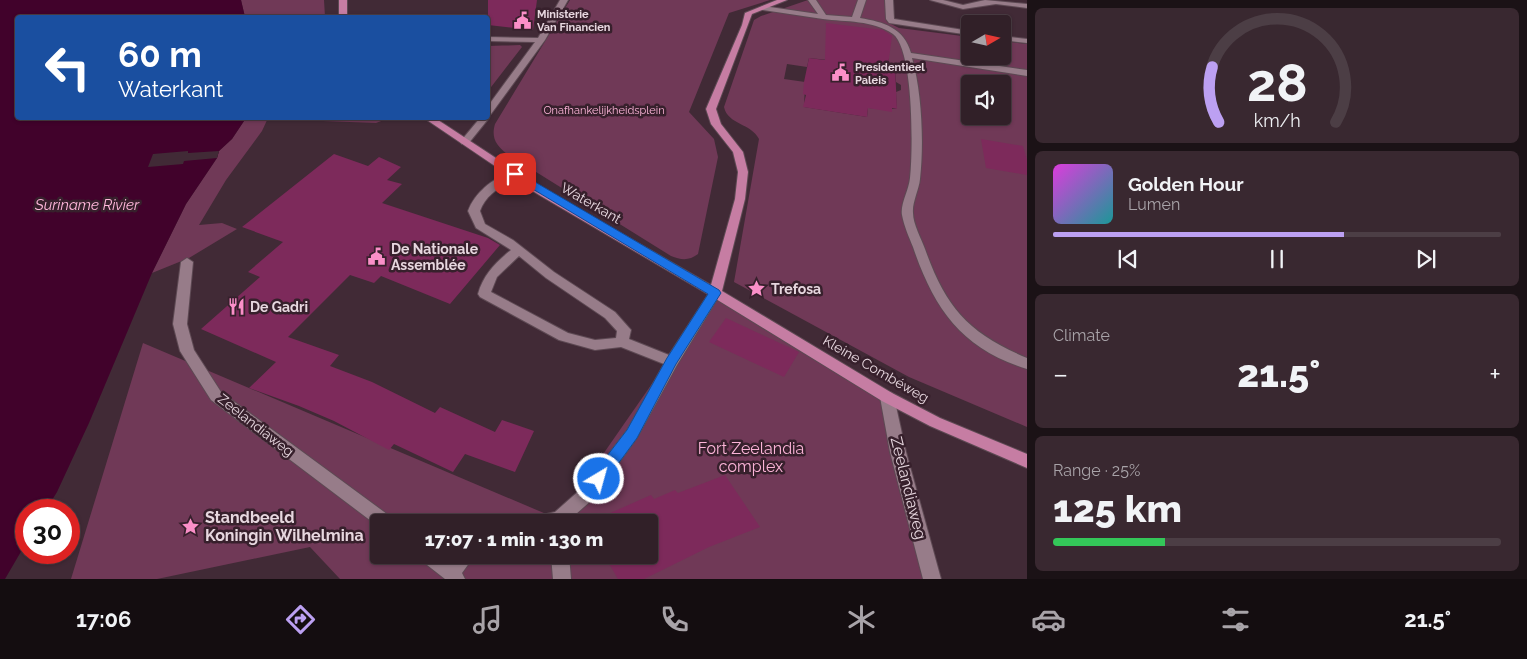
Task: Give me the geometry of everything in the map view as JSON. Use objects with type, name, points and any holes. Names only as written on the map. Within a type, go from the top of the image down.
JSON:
[{"type":"main road","points":[[343,0],[343,15]]},
{"type":"main road","points":[[715,293],[740,199],[743,172],[738,152],[716,124],[711,109],[749,13],[783,0]]},
{"type":"main road","name":"Waterkant","points":[[432,120],[515,174],[715,293]]},
{"type":"main road","name":"Kleine Combéweg","points":[[715,293],[887,397],[935,422],[1027,461]]},
{"type":"street","points":[[490,109],[541,40],[564,0]]},
{"type":"street","points":[[812,0],[824,17]]},
{"type":"street","points":[[855,21],[862,0]]},
{"type":"street","points":[[889,0],[890,19],[895,22],[961,32]]},
{"type":"street","points":[[934,0],[963,7],[996,2]]},
{"type":"street","points":[[978,0],[1027,6]]},
{"type":"street","points":[[763,8],[878,25],[898,34],[908,55],[917,115],[914,192],[907,206],[907,214],[929,272],[944,304],[958,321],[981,340],[1027,364]]},
{"type":"street","points":[[490,39],[541,40]]},
{"type":"street","points":[[1011,39],[1027,41]]},
{"type":"street","points":[[908,55],[1027,73]]},
{"type":"street","points":[[465,142],[482,120]]},
{"type":"street","points":[[515,174],[487,191],[478,200],[474,211],[480,226],[519,250],[550,275],[610,315],[624,330],[622,342]]},
{"type":"street","points":[[519,250],[501,265],[486,283],[484,294],[564,337],[596,345],[622,342],[672,362]]},
{"type":"street","name":"Zeelandiaweg","points":[[187,262],[180,324],[188,351],[216,396],[374,514]]},
{"type":"street","points":[[566,514],[587,494],[632,434],[672,362],[715,293]]},
{"type":"street","name":"Zeelandiaweg","points":[[887,397],[898,452],[932,579]]},
{"type":"street","points":[[439,564],[453,575],[460,564]]},
{"type":"street","points":[[561,564],[562,579]]},
{"type":"green space","points":[[241,0],[324,0],[325,15],[245,15]]},
{"type":"green space","name":"Onafhankelijkheidsplein","points":[[570,0],[770,0],[729,13],[689,112],[714,139],[718,157],[698,254],[691,258],[682,259],[671,256],[507,154],[495,141],[495,124]]},
{"type":"green space","points":[[808,0],[885,0],[887,22],[899,28],[961,36],[961,65],[1011,65],[1011,42],[1027,44],[1027,427],[909,377],[734,282],[759,139],[751,130],[730,117],[724,107],[754,20]],"holes":[[[889,51],[889,63],[885,63],[885,65],[895,67],[896,82],[901,85],[901,90],[896,92],[897,109],[868,108],[867,117],[804,107],[805,82],[784,79],[787,64],[807,67],[809,58],[828,60]]]},
{"type":"green space","points":[[520,45],[522,47],[490,88],[490,46]]},
{"type":"green space","points":[[245,120],[267,120],[262,131],[226,180],[199,225],[222,223],[237,229],[189,258],[152,273],[186,204],[217,158],[219,151],[232,139]]},
{"type":"green space","points":[[296,120],[384,120],[376,123]]},
{"type":"green space","name":"Fort Zeelandia complex","points":[[715,293],[887,397],[932,579],[340,579],[310,547],[157,579],[71,579],[76,564],[80,564],[80,550],[143,343],[546,514],[370,514],[370,564],[658,564],[658,514],[561,514]]},
{"type":"water","name":"Suriname Rivier","points":[[0,0],[241,0],[245,15],[15,15],[15,120],[245,120],[232,139],[219,151],[217,158],[186,204],[152,273],[89,423],[57,492],[53,499],[15,499],[15,562],[5,579],[0,579]]},
{"type":"pier","points":[[188,151],[188,153],[219,151],[217,158],[184,161],[183,164],[148,167],[153,154]]},
{"type":"building","points":[[488,0],[537,0],[533,30],[490,25],[490,15],[488,15]]},
{"type":"building","name":"Presidentieel Paleis","points":[[826,23],[883,30],[892,36],[888,66],[895,67],[897,109],[892,108],[892,112],[868,108],[867,117],[803,107],[806,95],[803,94],[804,82],[809,58],[825,60]]},
{"type":"building","points":[[981,139],[1023,146],[1027,160],[1027,175],[986,168]]},
{"type":"building","name":"De Nationale Assemblée","points":[[334,154],[368,166],[379,157],[401,167],[387,180],[402,184],[382,203],[488,238],[500,245],[450,304],[381,276],[374,283],[350,275],[288,337],[339,355],[330,366],[372,382],[435,413],[440,407],[495,432],[502,420],[534,431],[515,472],[465,454],[453,472],[394,444],[389,450],[334,421],[249,388],[276,362],[201,329],[260,277],[248,272],[283,242],[242,227]]},
{"type":"building","points":[[726,318],[799,352],[784,377],[709,342]]},
{"type":"building","points":[[725,475],[760,527],[709,547],[644,579],[618,579],[609,564],[658,564],[658,514],[608,514],[651,495],[654,499],[675,490],[678,493]]},
{"type":"place","name":"Ministerie Van Financien","points":[[523,20]]},
{"type":"place","name":"Presidentieel Paleis","points":[[841,73]]},
{"type":"place","name":"De Nationale Assemblée","points":[[377,257]]},
{"type":"place","name":"Trefosa","points":[[757,289]]},
{"type":"place","name":"De Gadri","points":[[236,307]]},
{"type":"place","name":"Standbeeld Koningin Wilhelmina","points":[[191,526]]},
{"type":"route","points":[[515,174],[533,187],[715,293],[672,362],[632,434],[599,479]]}]
